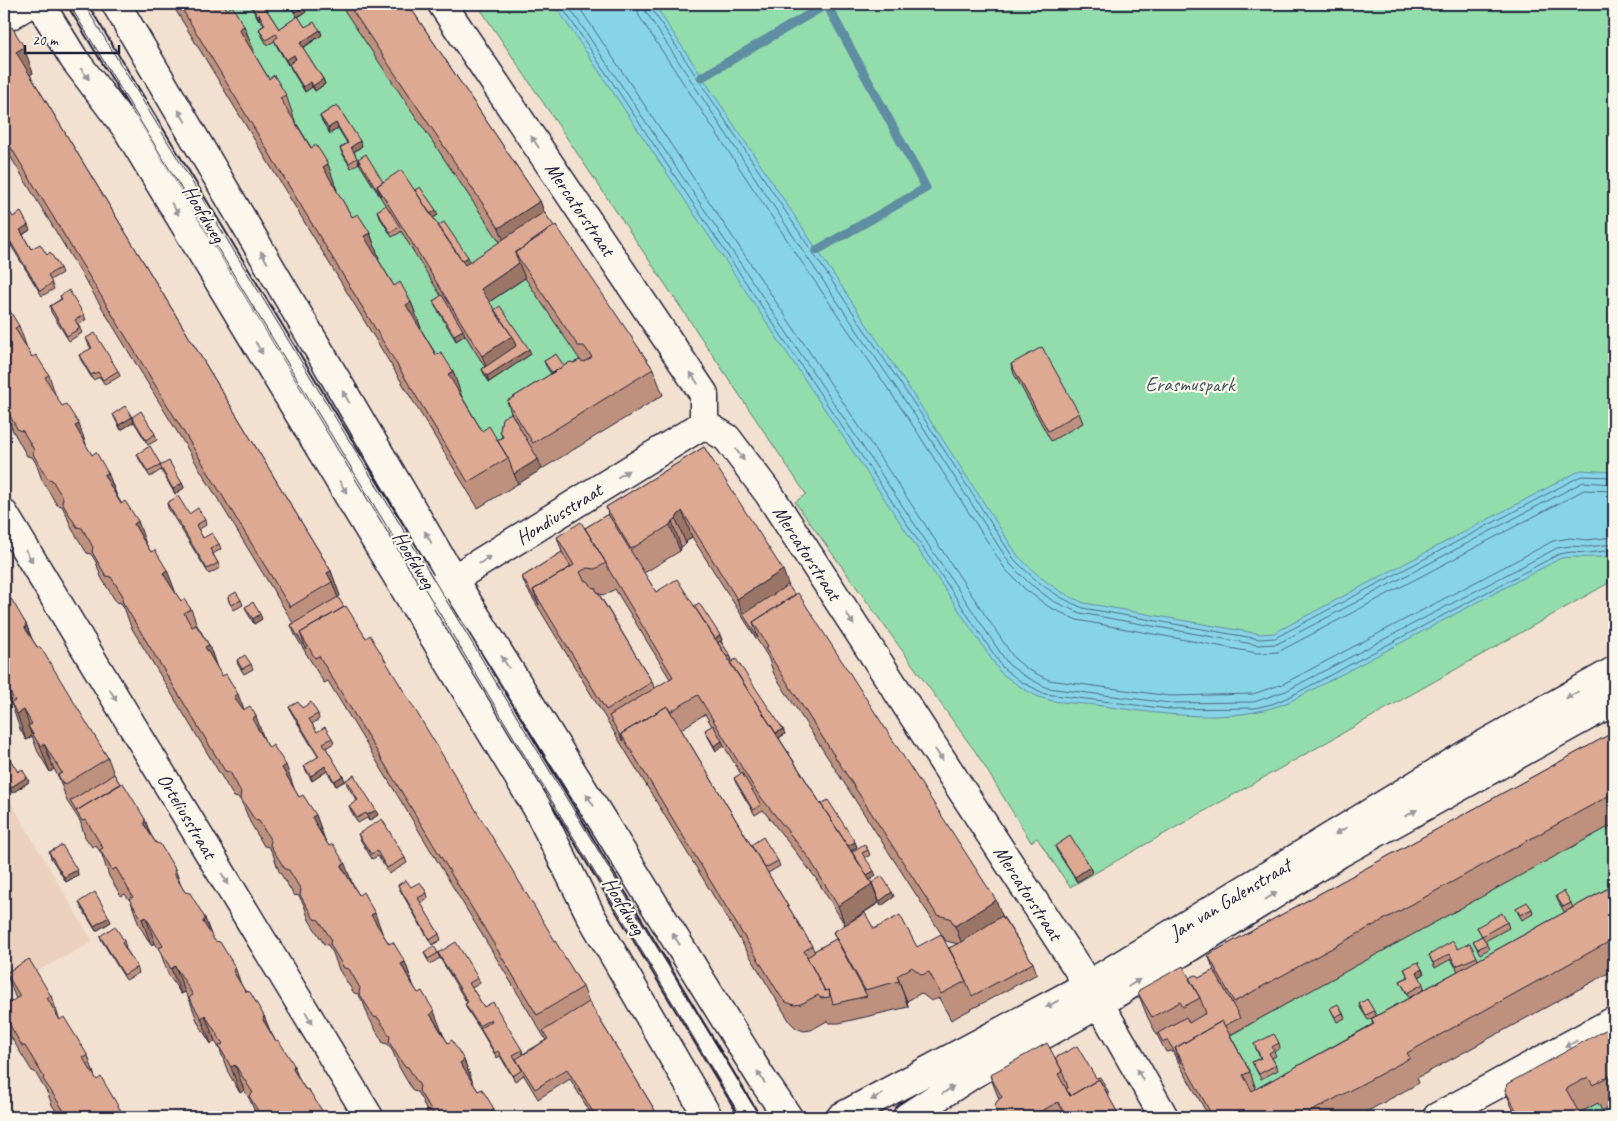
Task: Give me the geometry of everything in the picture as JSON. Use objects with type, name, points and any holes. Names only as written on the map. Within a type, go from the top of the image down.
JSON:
[{"type":"street","points":[[4,19],[28,4]]},
{"type":"street","name":"Hoofdweg","points":[[40,4],[74,58],[127,129],[433,591],[788,1117]]},
{"type":"street","name":"Hoofdweg","points":[[116,4],[433,591],[591,916],[708,1117]]},
{"type":"street","name":"Mercatorstraat","points":[[442,4],[704,394],[704,424],[727,438],[769,494],[1094,995],[1164,1117]]},
{"type":"street","name":"Hondiusstraat","points":[[433,591],[704,424]]},
{"type":"street","name":"Orteliusstraat","points":[[4,514],[369,1117]]},
{"type":"street","name":"Jan van Galenstraat","points":[[907,1117],[1468,754],[1614,671]]},
{"type":"street","name":"Jan van Galenstraat","points":[[841,1117],[1094,995],[1340,853],[1614,701]]},
{"type":"street","points":[[1455,1113],[1614,1021]]},
{"type":"lane","name":"Hoofdweg","points":[[76,4],[750,1117]]},
{"type":"shaded area","points":[[4,791],[93,942],[4,988]]},
{"type":"green space","points":[[216,4],[350,4],[605,386],[493,452]]},
{"type":"green space","name":"Erasmuspark","points":[[477,4],[1614,4],[1614,580],[1070,887],[1037,838],[1031,842],[977,754],[795,502],[806,494]]},
{"type":"green space","points":[[1614,815],[1614,934],[1264,1117],[1228,1037]]},
{"type":"green space","points":[[1614,1093],[1614,1117],[1573,1117]]},
{"type":"water","points":[[554,4],[654,4],[1018,556],[1041,578],[1064,593],[1084,603],[1260,634],[1274,633],[1581,470],[1614,472],[1614,555],[1561,558],[1291,701],[1268,709],[1244,714],[1194,716],[1053,701],[1031,693],[1000,672]]},
{"type":"building","points":[[179,4],[224,4],[227,10],[232,6],[244,26],[239,29],[269,79],[274,75],[286,95],[280,98],[311,148],[316,145],[322,154],[328,164],[323,167],[352,217],[358,214],[370,233],[364,236],[394,286],[400,282],[411,302],[406,305],[436,355],[441,352],[453,371],[448,374],[482,431],[489,426],[508,458],[468,482]]},
{"type":"building","points":[[250,4],[263,4],[279,29],[298,16],[305,27],[314,22],[320,30],[300,43],[323,79],[313,86],[311,82],[303,87],[289,64],[296,59],[294,55],[286,60],[274,40],[278,37],[276,34],[266,40],[259,29],[265,25],[259,14],[257,15]]},
{"type":"building","points":[[290,4],[302,4],[304,6],[295,12]]},
{"type":"building","points":[[348,4],[408,4],[540,201],[499,228]]},
{"type":"building","points":[[12,27],[24,47],[16,52],[331,571],[327,573],[332,582],[290,607],[4,136],[4,32]]},
{"type":"building","points":[[337,105],[360,141],[351,147],[357,158],[349,163],[340,148],[348,143],[336,123],[328,128],[320,116]]},
{"type":"building","points":[[366,154],[383,182],[377,186],[381,196],[358,159]]},
{"type":"building","points":[[401,170],[465,265],[544,212],[554,226],[515,253],[519,263],[481,289],[512,336],[482,356],[377,186]]},
{"type":"building","points":[[4,187],[8,194],[4,196]]},
{"type":"building","points":[[420,187],[436,210],[430,214],[415,190]]},
{"type":"building","points":[[386,205],[400,227],[390,232],[377,211]]},
{"type":"building","points":[[8,209],[13,217],[21,212],[28,225],[20,230],[31,249],[40,244],[47,255],[50,252],[60,268],[48,275],[52,283],[40,291],[10,241],[4,245],[4,236],[6,235],[4,232],[4,212]]},
{"type":"building","points":[[444,222],[468,257],[462,261],[438,226]]},
{"type":"building","points":[[556,225],[653,369],[533,443],[507,401],[570,362],[574,363],[579,360],[584,362],[592,357],[584,346],[578,346],[515,253]]},
{"type":"building","points":[[69,290],[84,315],[75,320],[80,328],[67,336],[50,306],[62,299],[60,296]]},
{"type":"building","points":[[442,295],[463,330],[454,335],[433,301]]},
{"type":"building","points":[[7,306],[19,326],[15,328],[32,357],[36,355],[49,375],[45,377],[62,406],[66,404],[79,424],[75,426],[92,455],[96,452],[108,473],[104,475],[121,504],[125,501],[138,521],[134,524],[142,538],[151,552],[155,550],[167,570],[163,573],[181,601],[184,599],[191,609],[184,613],[192,627],[196,625],[209,645],[205,647],[222,676],[226,674],[238,694],[234,697],[243,710],[250,706],[256,716],[252,719],[269,748],[273,745],[286,765],[282,768],[299,797],[303,795],[316,815],[312,817],[320,832],[329,846],[333,844],[345,864],[341,866],[359,895],[363,892],[375,913],[371,915],[389,944],[393,942],[405,962],[401,964],[409,979],[418,993],[422,991],[434,1011],[430,1014],[448,1043],[452,1040],[464,1060],[460,1063],[478,1091],[482,1089],[494,1109],[490,1112],[493,1117],[439,1117],[434,1115],[419,1091],[420,1086],[408,1067],[404,1066],[389,1042],[390,1037],[385,1028],[378,1018],[374,1017],[359,993],[360,988],[349,969],[344,968],[330,944],[331,939],[319,920],[314,919],[300,895],[301,890],[289,870],[285,869],[270,845],[271,841],[259,821],[255,820],[240,797],[241,792],[230,772],[225,771],[122,601],[123,596],[111,577],[106,576],[92,552],[93,547],[82,528],[77,527],[62,503],[63,498],[52,480],[48,479],[33,454],[34,450],[23,431],[18,430],[4,406],[4,307]]},
{"type":"building","points":[[500,306],[529,349],[487,376],[482,369],[516,346],[512,336],[494,310]]},
{"type":"building","points":[[95,333],[118,371],[103,380],[98,372],[91,375],[79,355],[92,348],[86,338]]},
{"type":"building","points":[[1042,347],[1079,413],[1048,431],[1011,364]]},
{"type":"building","points":[[556,354],[564,366],[552,373],[544,361]]},
{"type":"building","points":[[125,406],[132,417],[119,425],[113,414]]},
{"type":"building","points":[[141,411],[155,434],[146,440],[132,417]]},
{"type":"building","points":[[511,413],[538,459],[514,474],[508,458],[497,440],[503,437],[500,431],[502,418]]},
{"type":"building","points":[[150,446],[161,465],[148,472],[137,454]]},
{"type":"building","points":[[704,447],[783,570],[737,599],[682,511],[670,525],[631,549],[606,507]]},
{"type":"building","points":[[169,461],[182,483],[173,489],[160,466]]},
{"type":"building","points":[[178,496],[189,514],[198,508],[205,520],[196,525],[203,538],[212,533],[219,544],[210,549],[218,563],[207,569],[167,503]]},
{"type":"building","points":[[608,514],[656,592],[677,579],[872,884],[838,906],[809,858],[756,791],[698,695],[670,712],[667,706],[621,734],[623,741],[609,716],[673,677],[585,528]]},
{"type":"building","points":[[581,522],[606,563],[595,569],[587,568],[580,572],[584,580],[595,588],[652,682],[606,710],[533,590],[574,565],[557,537]]},
{"type":"building","points":[[562,552],[571,567],[533,590],[539,605],[522,577]]},
{"type":"building","points":[[788,585],[795,595],[753,622],[758,638],[743,614]]},
{"type":"building","points":[[236,592],[241,600],[232,605],[228,597]]},
{"type":"building","points":[[4,593],[7,598],[12,600],[26,624],[25,628],[37,647],[41,648],[108,758],[64,785],[58,775],[62,773],[44,744],[40,746],[28,726],[32,724],[24,710],[17,714],[11,703],[15,701],[4,683]]},
{"type":"building","points":[[798,593],[996,900],[955,926],[950,918],[937,915],[765,648],[768,646],[753,622]]},
{"type":"building","points":[[338,597],[344,607],[300,633],[306,649],[291,625]]},
{"type":"building","points":[[253,602],[260,614],[253,619],[245,607]]},
{"type":"building","points":[[699,603],[720,635],[715,639],[694,606]]},
{"type":"building","points":[[346,606],[366,638],[370,635],[583,987],[537,1015],[319,656],[315,658],[300,633]]},
{"type":"building","points":[[720,641],[730,655],[727,657],[718,643]]},
{"type":"building","points":[[245,655],[251,664],[242,669],[237,660]]},
{"type":"building","points":[[736,659],[783,729],[776,733],[730,663]]},
{"type":"building","points":[[298,702],[302,708],[311,702],[318,714],[309,719],[317,732],[325,727],[332,738],[323,743],[343,776],[334,781],[325,766],[311,776],[304,766],[319,756],[289,707]]},
{"type":"building","points":[[667,706],[812,946],[804,951],[825,991],[829,990],[830,997],[821,998],[818,995],[801,1004],[794,1005],[786,1002],[781,997],[621,734]]},
{"type":"building","points":[[713,725],[722,741],[714,746],[705,730]]},
{"type":"building","points":[[1614,732],[1614,793],[1234,1002],[1208,955]]},
{"type":"building","points":[[4,755],[7,761],[10,759],[18,772],[22,769],[27,777],[10,788],[4,777]]},
{"type":"building","points":[[742,773],[761,805],[753,810],[734,778]]},
{"type":"building","points":[[114,774],[120,784],[76,811],[70,801]]},
{"type":"building","points":[[354,775],[376,810],[357,818],[349,806],[358,800],[346,780]]},
{"type":"building","points":[[123,783],[145,819],[144,824],[156,843],[160,844],[175,869],[174,873],[185,892],[190,893],[205,918],[203,922],[215,941],[220,942],[235,967],[233,971],[245,991],[250,992],[264,1016],[263,1020],[294,1065],[293,1069],[324,1114],[323,1117],[267,1117],[265,1113],[261,1116],[249,1096],[253,1093],[235,1065],[231,1067],[219,1046],[223,1044],[205,1015],[201,1018],[189,998],[193,995],[175,966],[171,969],[159,948],[163,946],[146,917],[142,919],[129,899],[133,897],[116,868],[112,870],[100,850],[103,848],[86,820],[82,821],[76,811]]},
{"type":"building","points":[[828,800],[855,842],[848,846],[821,804]]},
{"type":"building","points":[[382,819],[405,858],[387,868],[377,851],[371,854],[358,834]]},
{"type":"building","points":[[1070,836],[1090,867],[1075,877],[1055,846]]},
{"type":"building","points":[[763,837],[778,861],[765,868],[751,845]]},
{"type":"building","points":[[864,844],[868,850],[862,853],[874,871],[867,875],[852,852]]},
{"type":"building","points":[[62,845],[77,870],[64,877],[49,852]]},
{"type":"building","points":[[882,876],[892,892],[880,901],[872,883]]},
{"type":"building","points":[[406,880],[411,887],[420,882],[427,893],[418,898],[439,934],[430,940],[398,885]]},
{"type":"building","points":[[1614,885],[1614,939],[1407,1053],[1410,1058],[1301,1117],[1213,1117],[1175,1048],[1222,1021],[1250,1072],[1243,1075],[1252,1091],[1374,1024],[1371,1019]]},
{"type":"building","points":[[1564,891],[1571,903],[1563,907],[1556,896]]},
{"type":"building","points":[[95,892],[109,917],[94,926],[79,902]]},
{"type":"building","points":[[1527,902],[1532,909],[1520,915],[1516,908]]},
{"type":"building","points":[[865,913],[874,929],[900,915],[917,947],[941,934],[966,981],[941,994],[929,972],[922,975],[912,967],[897,976],[899,981],[865,990],[833,932]]},
{"type":"building","points":[[1502,913],[1507,922],[1482,936],[1477,927]]},
{"type":"building","points":[[1002,916],[1033,963],[972,996],[949,948]]},
{"type":"building","points":[[115,926],[124,941],[122,943],[137,967],[124,975],[100,936]]},
{"type":"building","points":[[1482,936],[1487,944],[1478,949],[1473,941]]},
{"type":"building","points":[[836,939],[867,996],[833,1004],[829,990],[825,991],[807,957]]},
{"type":"building","points":[[1453,941],[1458,949],[1470,943],[1477,957],[1456,966],[1450,954],[1433,963],[1429,955]]},
{"type":"building","points":[[456,942],[478,978],[469,983],[484,1007],[493,1002],[522,1050],[513,1055],[522,1070],[513,1076],[498,1051],[495,1053],[480,1028],[492,1021],[491,1019],[479,1026],[465,1004],[468,1002],[438,953]]},
{"type":"building","points":[[434,946],[438,953],[428,959],[424,952]]},
{"type":"building","points":[[29,959],[51,996],[47,998],[60,1020],[64,1017],[88,1056],[83,1058],[97,1080],[101,1077],[124,1116],[68,1117],[43,1079],[44,1077],[25,1046],[22,1046],[4,1015],[4,1006],[20,996],[6,973]]},
{"type":"building","points":[[1418,962],[1422,969],[1417,972],[1423,984],[1407,993],[1400,981],[1409,977],[1404,969]]},
{"type":"building","points":[[1183,966],[1200,998],[1183,1007],[1180,1002],[1152,1017],[1138,993],[1139,990]]},
{"type":"building","points":[[1214,970],[1240,1018],[1224,1026],[1222,1021],[1175,1048],[1181,1063],[1168,1041],[1163,1042],[1158,1033],[1186,1017],[1189,1023],[1206,1013],[1189,979],[1197,975],[1199,978]]},
{"type":"building","points":[[1367,999],[1374,1011],[1366,1015],[1359,1004]]},
{"type":"building","points":[[589,1002],[659,1117],[596,1117],[567,1069],[535,1089],[516,1059],[548,1039],[543,1031]]},
{"type":"building","points":[[1338,1004],[1343,1013],[1335,1017],[1330,1008]]},
{"type":"building","points":[[1614,1025],[1614,1073],[1593,1085],[1588,1077],[1566,1089],[1578,1111],[1572,1114],[1574,1117],[1520,1117],[1505,1090],[1507,1084]]},
{"type":"building","points":[[1274,1034],[1279,1043],[1272,1047],[1274,1050],[1269,1053],[1276,1065],[1259,1074],[1252,1062],[1261,1058],[1254,1044]]},
{"type":"building","points":[[1047,1043],[1063,1072],[1058,1074],[1070,1096],[1099,1079],[1120,1117],[1067,1117],[1058,1102],[1031,1117],[990,1117],[997,1114],[995,1105],[1002,1097],[990,1076],[991,1074]]},
{"type":"building","points":[[1077,1046],[1096,1078],[1100,1077],[1108,1094],[1099,1079],[1070,1096],[1066,1089],[1068,1088],[1063,1072],[1055,1058]]},
{"type":"waterway","points":[[702,77],[827,4]]},
{"type":"waterway","points":[[817,250],[926,188],[827,5]]},
{"type":"tram line","points":[[69,4],[428,594],[741,1117]]},
{"type":"tram line","points":[[84,4],[760,1117]]}]
